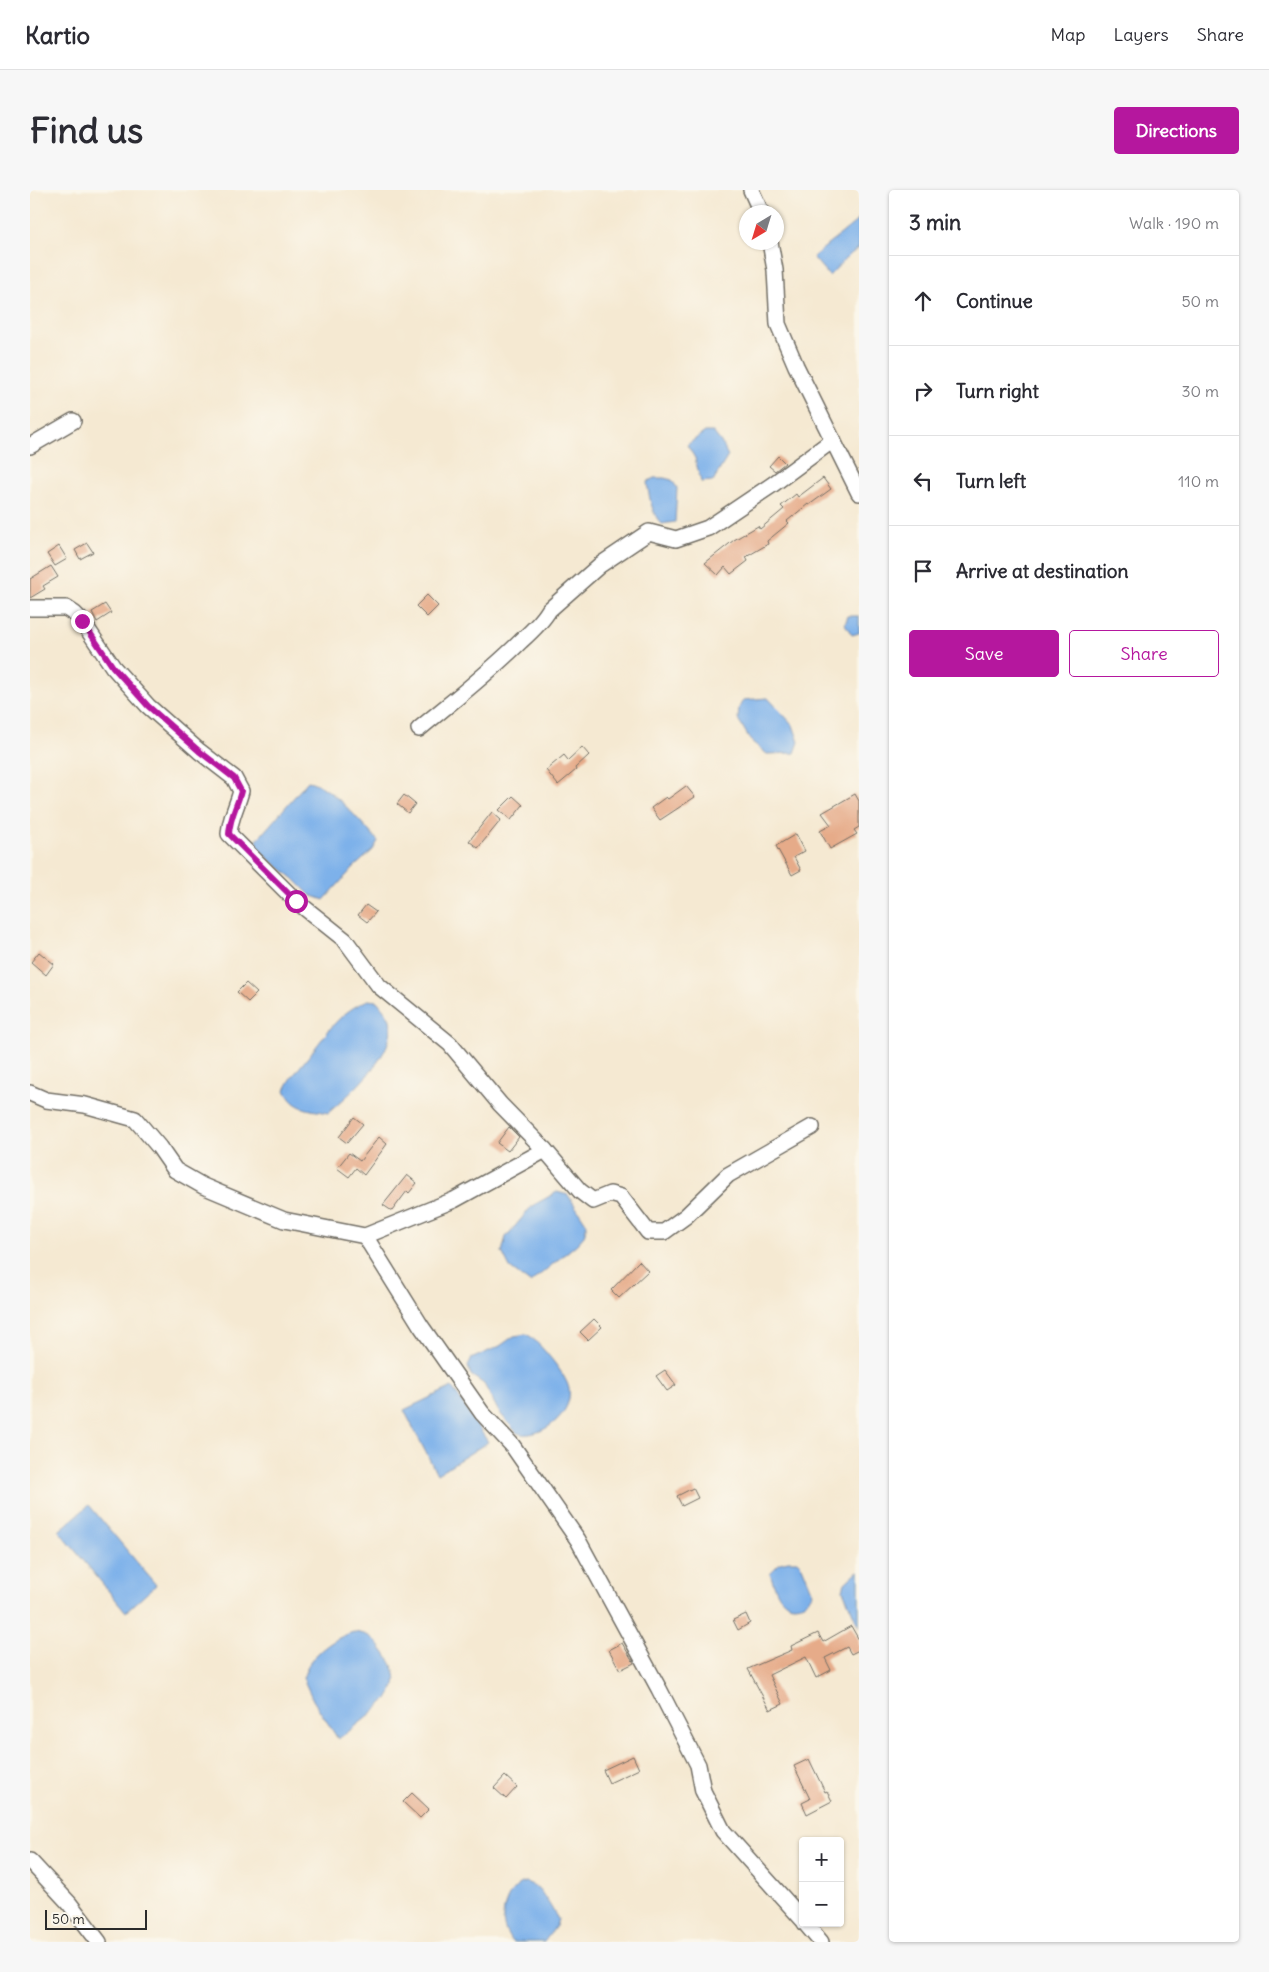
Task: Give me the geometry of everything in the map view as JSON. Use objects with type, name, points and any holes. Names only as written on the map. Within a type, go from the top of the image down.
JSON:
[{"type":"street","points":[[751,190],[758,205]]},
{"type":"street","points":[[771,250],[775,270],[778,324],[796,366],[859,492]]},
{"type":"street","points":[[30,446],[73,421]]},
{"type":"street","points":[[419,729],[468,690],[510,652],[545,618],[549,610],[600,565],[649,532],[676,539],[708,528],[772,486],[833,440]]},
{"type":"street","points":[[30,608],[66,608],[74,614],[82,621],[113,667],[148,706],[199,751],[234,778],[241,791],[230,820],[229,834],[296,901],[345,940],[379,986],[450,1044],[500,1104],[545,1150],[580,1191],[593,1201],[610,1194],[622,1197],[648,1232],[664,1232],[686,1216],[728,1175],[812,1127]]},
{"type":"street","points":[[30,1093],[46,1100],[85,1104],[135,1119],[159,1147],[175,1170],[203,1186],[284,1220],[365,1236],[454,1200],[545,1150]]},
{"type":"street","points":[[365,1236],[421,1326],[482,1413],[512,1445],[578,1540],[698,1765],[703,1791],[723,1831],[799,1916]]},
{"type":"street","points":[[30,1861],[69,1903],[99,1942]]},
{"type":"street","points":[[808,1927],[821,1942]]},
{"type":"water","points":[[859,219],[859,248],[848,256],[829,276],[813,257]]},
{"type":"water","points":[[705,432],[713,432],[728,456],[713,481],[701,482],[695,458],[687,445]]},
{"type":"water","points":[[654,478],[672,480],[677,488],[675,522],[662,524],[656,516],[647,482]]},
{"type":"water","points":[[848,616],[859,616],[859,633],[852,635],[845,624]]},
{"type":"water","points":[[768,698],[793,725],[799,742],[795,753],[767,754],[751,741],[738,719],[739,708],[743,700]]},
{"type":"water","points":[[308,781],[317,784],[336,797],[378,841],[373,850],[353,868],[324,900],[310,895],[293,878],[257,850],[257,840]]},
{"type":"water","points":[[368,1000],[377,1001],[390,1020],[391,1033],[380,1059],[359,1084],[328,1113],[302,1108],[297,1105],[285,1090],[297,1070],[336,1022],[350,1010]]},
{"type":"water","points":[[557,1192],[568,1195],[587,1224],[584,1236],[530,1283],[510,1268],[502,1252],[506,1237],[532,1206]]},
{"type":"water","points":[[527,1334],[558,1367],[567,1383],[569,1397],[563,1412],[552,1424],[537,1432],[524,1434],[517,1433],[499,1412],[484,1384],[471,1375],[468,1367],[471,1359],[500,1346],[514,1336]]},
{"type":"water","points":[[452,1387],[488,1442],[437,1474],[404,1410]]},
{"type":"water","points":[[89,1505],[156,1585],[126,1612],[59,1531]]},
{"type":"water","points":[[797,1561],[802,1566],[813,1593],[808,1600],[801,1604],[788,1604],[784,1601],[777,1591],[770,1573],[780,1563]]},
{"type":"water","points":[[859,1570],[859,1627],[843,1590],[845,1583]]},
{"type":"water","points":[[354,1632],[364,1634],[377,1643],[394,1670],[395,1684],[393,1690],[383,1703],[338,1739],[313,1700],[303,1678],[309,1664],[323,1649],[335,1640]]},
{"type":"water","points":[[526,1882],[537,1888],[558,1919],[556,1926],[544,1942],[512,1942],[504,1926],[504,1908],[509,1896],[516,1887]]},
{"type":"building","points":[[778,456],[785,463],[775,471],[769,466]]},
{"type":"building","points":[[823,478],[831,489],[787,521],[789,523],[767,541],[768,544],[746,557],[748,561],[731,574],[725,567],[718,575],[705,563],[734,540],[758,526],[760,529],[784,509],[781,506],[796,494],[798,497]]},
{"type":"building","points":[[87,543],[93,552],[80,559],[75,550]]},
{"type":"building","points":[[59,546],[67,559],[55,566],[47,554]]},
{"type":"building","points":[[51,566],[58,577],[43,586],[45,589],[30,598],[30,579]]},
{"type":"building","points":[[427,595],[438,606],[427,617],[416,606]]},
{"type":"building","points":[[105,604],[111,613],[97,622],[92,612]]},
{"type":"building","points":[[582,747],[589,755],[575,768],[576,770],[558,785],[546,770],[564,755],[568,760]]},
{"type":"building","points":[[686,786],[695,797],[660,820],[651,808]]},
{"type":"building","points":[[855,794],[859,801],[859,827],[854,830],[857,834],[830,849],[820,831],[831,825],[822,813]]},
{"type":"building","points":[[404,795],[415,804],[408,813],[397,804]]},
{"type":"building","points":[[513,796],[523,805],[511,820],[499,810]]},
{"type":"building","points":[[492,812],[501,820],[478,848],[469,841]]},
{"type":"building","points":[[796,834],[805,851],[794,857],[801,870],[792,875],[776,846]]},
{"type":"building","points":[[366,905],[376,912],[367,922],[358,915]]},
{"type":"building","points":[[39,952],[54,964],[46,975],[31,962]]},
{"type":"building","points":[[246,983],[257,993],[248,1002],[237,992]]},
{"type":"building","points":[[354,1117],[363,1124],[347,1143],[339,1137]]},
{"type":"building","points":[[509,1127],[519,1137],[508,1151],[497,1143]]},
{"type":"building","points":[[379,1137],[387,1144],[364,1175],[356,1168],[349,1177],[337,1168],[349,1153],[360,1161]]},
{"type":"building","points":[[407,1175],[417,1183],[409,1193],[407,1191],[392,1211],[383,1205]]},
{"type":"building","points":[[639,1261],[648,1271],[619,1298],[611,1290]]},
{"type":"building","points":[[594,1319],[602,1327],[588,1340],[580,1332]]},
{"type":"building","points":[[665,1370],[676,1385],[667,1391],[656,1376]]},
{"type":"building","points":[[693,1488],[698,1498],[682,1506],[677,1496]]},
{"type":"building","points":[[746,1614],[750,1623],[738,1630],[733,1620]]},
{"type":"building","points":[[851,1626],[859,1640],[859,1650],[851,1654],[847,1647],[825,1658],[831,1670],[816,1678],[806,1657],[769,1675],[783,1704],[770,1710],[748,1669],[792,1650],[791,1646],[818,1633],[823,1642]]},
{"type":"building","points":[[622,1643],[634,1663],[620,1670],[609,1650]]},
{"type":"building","points":[[633,1756],[639,1769],[609,1783],[603,1770]]},
{"type":"building","points":[[809,1759],[825,1792],[827,1791],[832,1801],[807,1814],[802,1803],[810,1799],[794,1766]]},
{"type":"building","points":[[505,1776],[517,1787],[506,1799],[494,1788]]},
{"type":"building","points":[[412,1793],[429,1809],[420,1818],[403,1802]]},
{"type":"route","points":[[82,621],[113,667],[148,706],[199,751],[234,778],[241,791],[230,820],[229,834],[296,901]]}]
